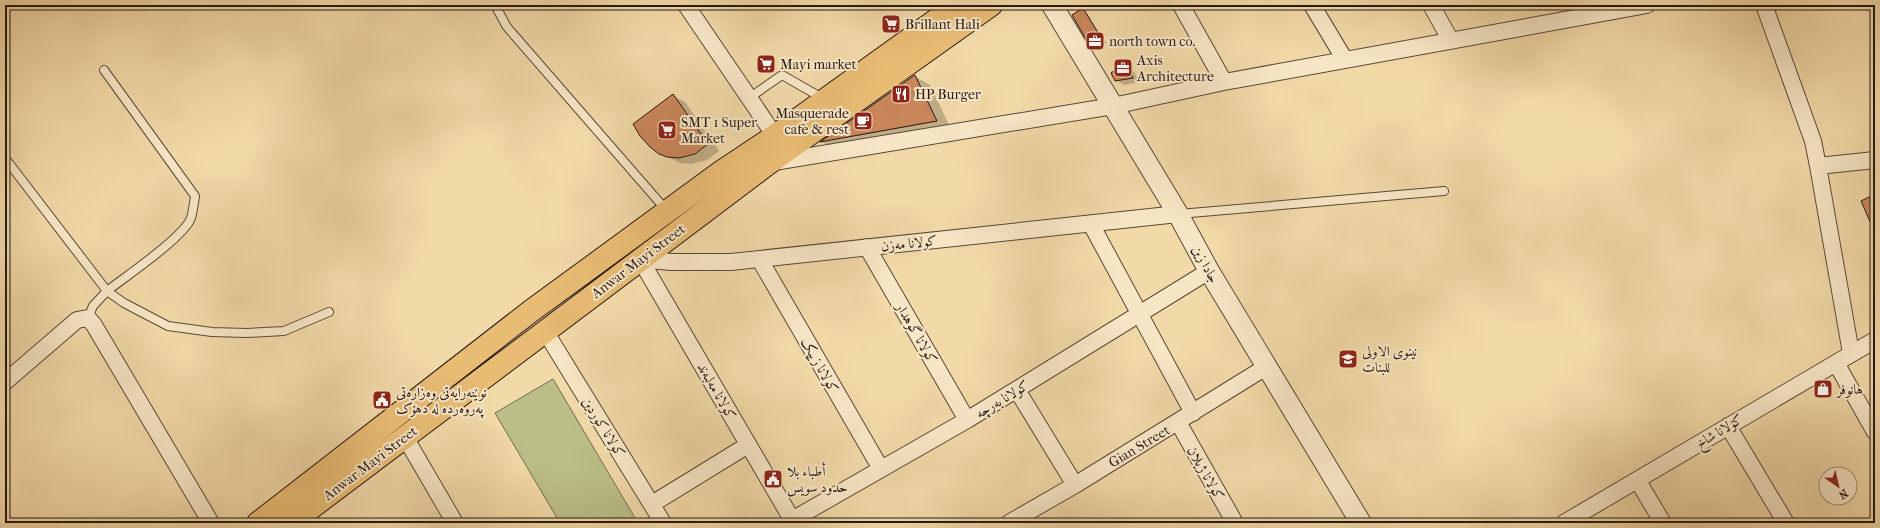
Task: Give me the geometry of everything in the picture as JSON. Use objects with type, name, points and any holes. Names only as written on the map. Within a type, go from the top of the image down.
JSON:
[{"type":"main road","name":"Anwar Mayi Street","points":[[291,523],[769,162],[930,36],[957,5]]},
{"type":"main road","name":"Anwar Mayi Street","points":[[258,523],[531,311],[825,99],[930,36],[991,5]]},
{"type":"street","points":[[686,5],[775,136]]},
{"type":"street","name":"جادا زین","points":[[1052,5],[1178,214],[1209,272],[1361,523]]},
{"type":"street","points":[[1181,5],[1224,82]]},
{"type":"street","points":[[1312,5],[1345,60]]},
{"type":"street","points":[[1431,5],[1451,41]]},
{"type":"street","points":[[769,162],[1113,106],[1224,82],[1647,5]]},
{"type":"street","points":[[1764,5],[1813,141],[1852,354]]},
{"type":"street","points":[[1818,166],[1875,160]]},
{"type":"street","name":"کولانا مەزن","points":[[640,259],[700,263],[760,260],[867,247],[1178,214]]},
{"type":"street","points":[[1091,224],[1193,413]]},
{"type":"street","name":"کولانا گوهدار","points":[[867,247],[967,420]]},
{"type":"street","name":"کولانا مەلبەند","points":[[640,259],[793,522]]},
{"type":"street","name":"کولانا زیپک","points":[[760,260],[881,470]]},
{"type":"street","name":"کولانا بەرچە","points":[[793,522],[1017,390],[1209,272]]},
{"type":"street","points":[[5,382],[77,320],[88,318],[94,325],[210,523]]},
{"type":"street","name":"کولانا کوردین","points":[[545,331],[663,523]]},
{"type":"street","name":"کۆلانا شاخ","points":[[1564,523],[1875,340]]},
{"type":"street","points":[[1836,363],[1875,432]]},
{"type":"street","name":"Gian Street","points":[[1009,523],[1075,485],[1266,367]]},
{"type":"street","points":[[1017,390],[1075,485]]},
{"type":"street","name":"کولانا ژیلان","points":[[1178,422],[1231,522]]},
{"type":"street","points":[[1728,426],[1786,523]]},
{"type":"street","points":[[405,437],[454,523]]},
{"type":"street","points":[[652,504],[748,445]]},
{"type":"street","points":[[1638,480],[1663,523]]},
{"type":"lane","points":[[496,5],[501,19],[668,211]]},
{"type":"lane","points":[[88,318],[93,306],[106,291],[163,248],[185,228],[191,218],[195,196],[104,70]]},
{"type":"lane","points":[[749,98],[782,75],[825,99]]},
{"type":"lane","points":[[5,158],[106,291],[124,303],[168,326],[212,332],[247,333],[284,331],[329,312]]},
{"type":"lane","points":[[1178,214],[1444,191]]},
{"type":"lane","points":[[5,520],[8,523]]},
{"type":"green space","points":[[553,379],[638,523],[560,523],[495,413]]},
{"type":"building","points":[[1083,8],[1103,41],[1091,48],[1072,15]]},
{"type":"building","name":"Axis Architecture","points":[[1125,63],[1133,78],[1115,81],[1111,73]]},
{"type":"building","name":"HP Burger","points":[[915,75],[937,121],[820,142]]},
{"type":"building","name":"SMT 1 Super Market","points":[[673,94],[708,144],[695,154],[679,158],[667,157],[659,154],[640,136],[633,124]]},
{"type":"building","points":[[1875,194],[1875,233],[1861,201]]},
{"type":"place","name":"Brillant Hali","points":[[891,24]]},
{"type":"place","name":"north town co.","points":[[1095,41]]},
{"type":"place","name":"Mayi market","points":[[766,64]]},
{"type":"place","name":"Axis Architecture","points":[[1123,68]]},
{"type":"place","name":"HP Burger","points":[[901,94]]},
{"type":"place","name":"Masquerade cafe & rest","points":[[863,121]]},
{"type":"place","name":"SMT 1 Super Market","points":[[667,130]]},
{"type":"place","name":"نينوى الاولى للبنات","points":[[1348,359]]},
{"type":"place","name":"هانوفر","points":[[1823,389]]},
{"type":"place","name":"نوێنەرایەتی وەزارەتی پەروەردە لە دهۆک","points":[[382,400]]},
{"type":"place","name":"أطباء بلا حدود سويس","points":[[773,479]]}]
